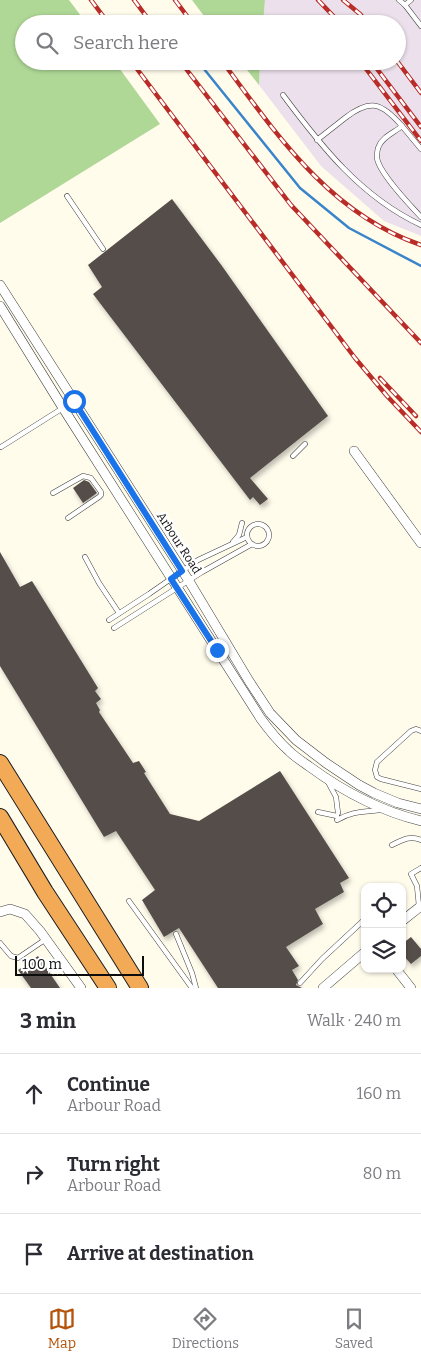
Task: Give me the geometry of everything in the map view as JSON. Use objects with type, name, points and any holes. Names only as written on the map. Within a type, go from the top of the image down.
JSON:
[{"type":"highway","points":[[0,763],[140,988]]},
{"type":"highway","points":[[0,817],[108,988]]},
{"type":"street","name":"Arbour Road","points":[[0,285],[189,581],[270,713],[296,740],[359,785],[398,803],[421,810]]},
{"type":"street","name":"Arbour Road","points":[[0,306],[171,579],[261,719],[274,736],[290,752],[326,780],[384,810],[421,821]]},
{"type":"street","points":[[354,451],[421,544]]},
{"type":"street","points":[[406,918],[420,906]]},
{"type":"street","points":[[0,912],[10,909],[25,914],[46,939],[81,988]]},
{"type":"street","points":[[323,988],[361,955]]},
{"type":"street","points":[[399,973],[411,988]]},
{"type":"lane","points":[[399,0],[421,26]]},
{"type":"lane","points":[[405,5],[411,0]]},
{"type":"lane","points":[[283,95],[317,140],[344,169],[374,196],[406,218],[421,225]]},
{"type":"lane","points":[[317,140],[357,109],[365,106],[379,107],[388,111],[421,149]]},
{"type":"lane","points":[[402,126],[382,141],[377,158],[394,186],[421,217]]},
{"type":"lane","points":[[67,196],[104,249]]},
{"type":"lane","points":[[1,447],[74,401]]},
{"type":"lane","points":[[293,456],[305,444]]},
{"type":"lane","points":[[53,493],[83,476],[91,478],[101,492],[99,497],[68,518]]},
{"type":"lane","points":[[228,546],[239,535],[242,523]]},
{"type":"lane","points":[[253,524],[260,524],[267,528],[269,535],[267,542],[258,546],[252,544],[247,537],[247,531],[253,524]]},
{"type":"lane","points":[[109,620],[198,560],[247,537]]},
{"type":"lane","points":[[114,628],[252,544]]},
{"type":"lane","points":[[85,557],[99,583],[119,613]]},
{"type":"lane","points":[[421,731],[416,729],[411,731],[377,762],[375,770],[377,776],[381,779],[421,789]]},
{"type":"lane","points":[[326,780],[336,797],[337,816]]},
{"type":"lane","points":[[318,812],[337,816],[358,811],[384,810]]},
{"type":"lane","points":[[392,845],[404,839],[421,840]]},
{"type":"lane","points":[[420,906],[417,886],[411,874],[421,868]]},
{"type":"lane","points":[[129,901],[194,988]]},
{"type":"lane","points":[[300,983],[322,959],[361,923]]},
{"type":"lane","points":[[176,934],[192,973],[194,988]]},
{"type":"lane","points":[[0,943],[11,956],[18,958],[46,939]]},
{"type":"shaded area","points":[[265,0],[421,0],[421,236],[384,221],[321,166],[259,85],[260,70],[406,70],[406,15],[264,15]]},
{"type":"green space","points":[[0,0],[69,0],[80,15],[15,15],[15,70],[121,70],[160,124],[0,223]]},
{"type":"green space","points":[[192,0],[265,0],[264,15],[203,15]]},
{"type":"green space","points":[[247,70],[260,70],[259,85]]},
{"type":"building","points":[[172,199],[328,416],[250,478],[268,499],[260,505],[253,497],[250,500],[93,294],[102,287],[88,265]]},
{"type":"building","points":[[84,480],[89,482],[97,493],[83,503],[73,488]]},
{"type":"building","points":[[0,552],[20,587],[32,581],[98,688],[95,691],[101,699],[96,703],[100,710],[99,712],[133,763],[139,761],[146,772],[144,773],[170,814],[199,821],[280,771],[349,878],[340,883],[344,892],[315,909],[323,924],[286,947],[299,966],[292,970],[298,980],[296,985],[302,988],[218,988],[179,928],[164,937],[142,900],[155,890],[116,831],[104,837],[0,666]]},
{"type":"building","points":[[411,937],[421,949],[421,956],[411,964],[406,958],[406,941]]},
{"type":"building","points":[[38,956],[60,988],[31,988],[18,970]]},
{"type":"waterway","points":[[205,70],[300,188],[349,228],[421,266]]},
{"type":"railway","points":[[91,0],[102,15]]},
{"type":"railway","points":[[134,0],[145,15]]},
{"type":"railway","points":[[175,0],[186,15]]},
{"type":"railway","points":[[318,0],[332,15]]},
{"type":"railway","points":[[343,0],[361,15]]},
{"type":"railway","points":[[138,70],[355,358],[421,432]]},
{"type":"railway","points":[[187,70],[291,205],[421,343]]},
{"type":"railway","points":[[229,70],[285,144],[333,193],[359,214],[389,231],[421,245]]},
{"type":"railway","points":[[367,70],[421,141]]},
{"type":"railway","points":[[378,70],[421,127]]},
{"type":"railway","points":[[404,70],[421,93]]},
{"type":"railway","points":[[380,378],[416,416]]},
{"type":"route","points":[[74,401],[182,571],[171,579],[217,650]]}]
